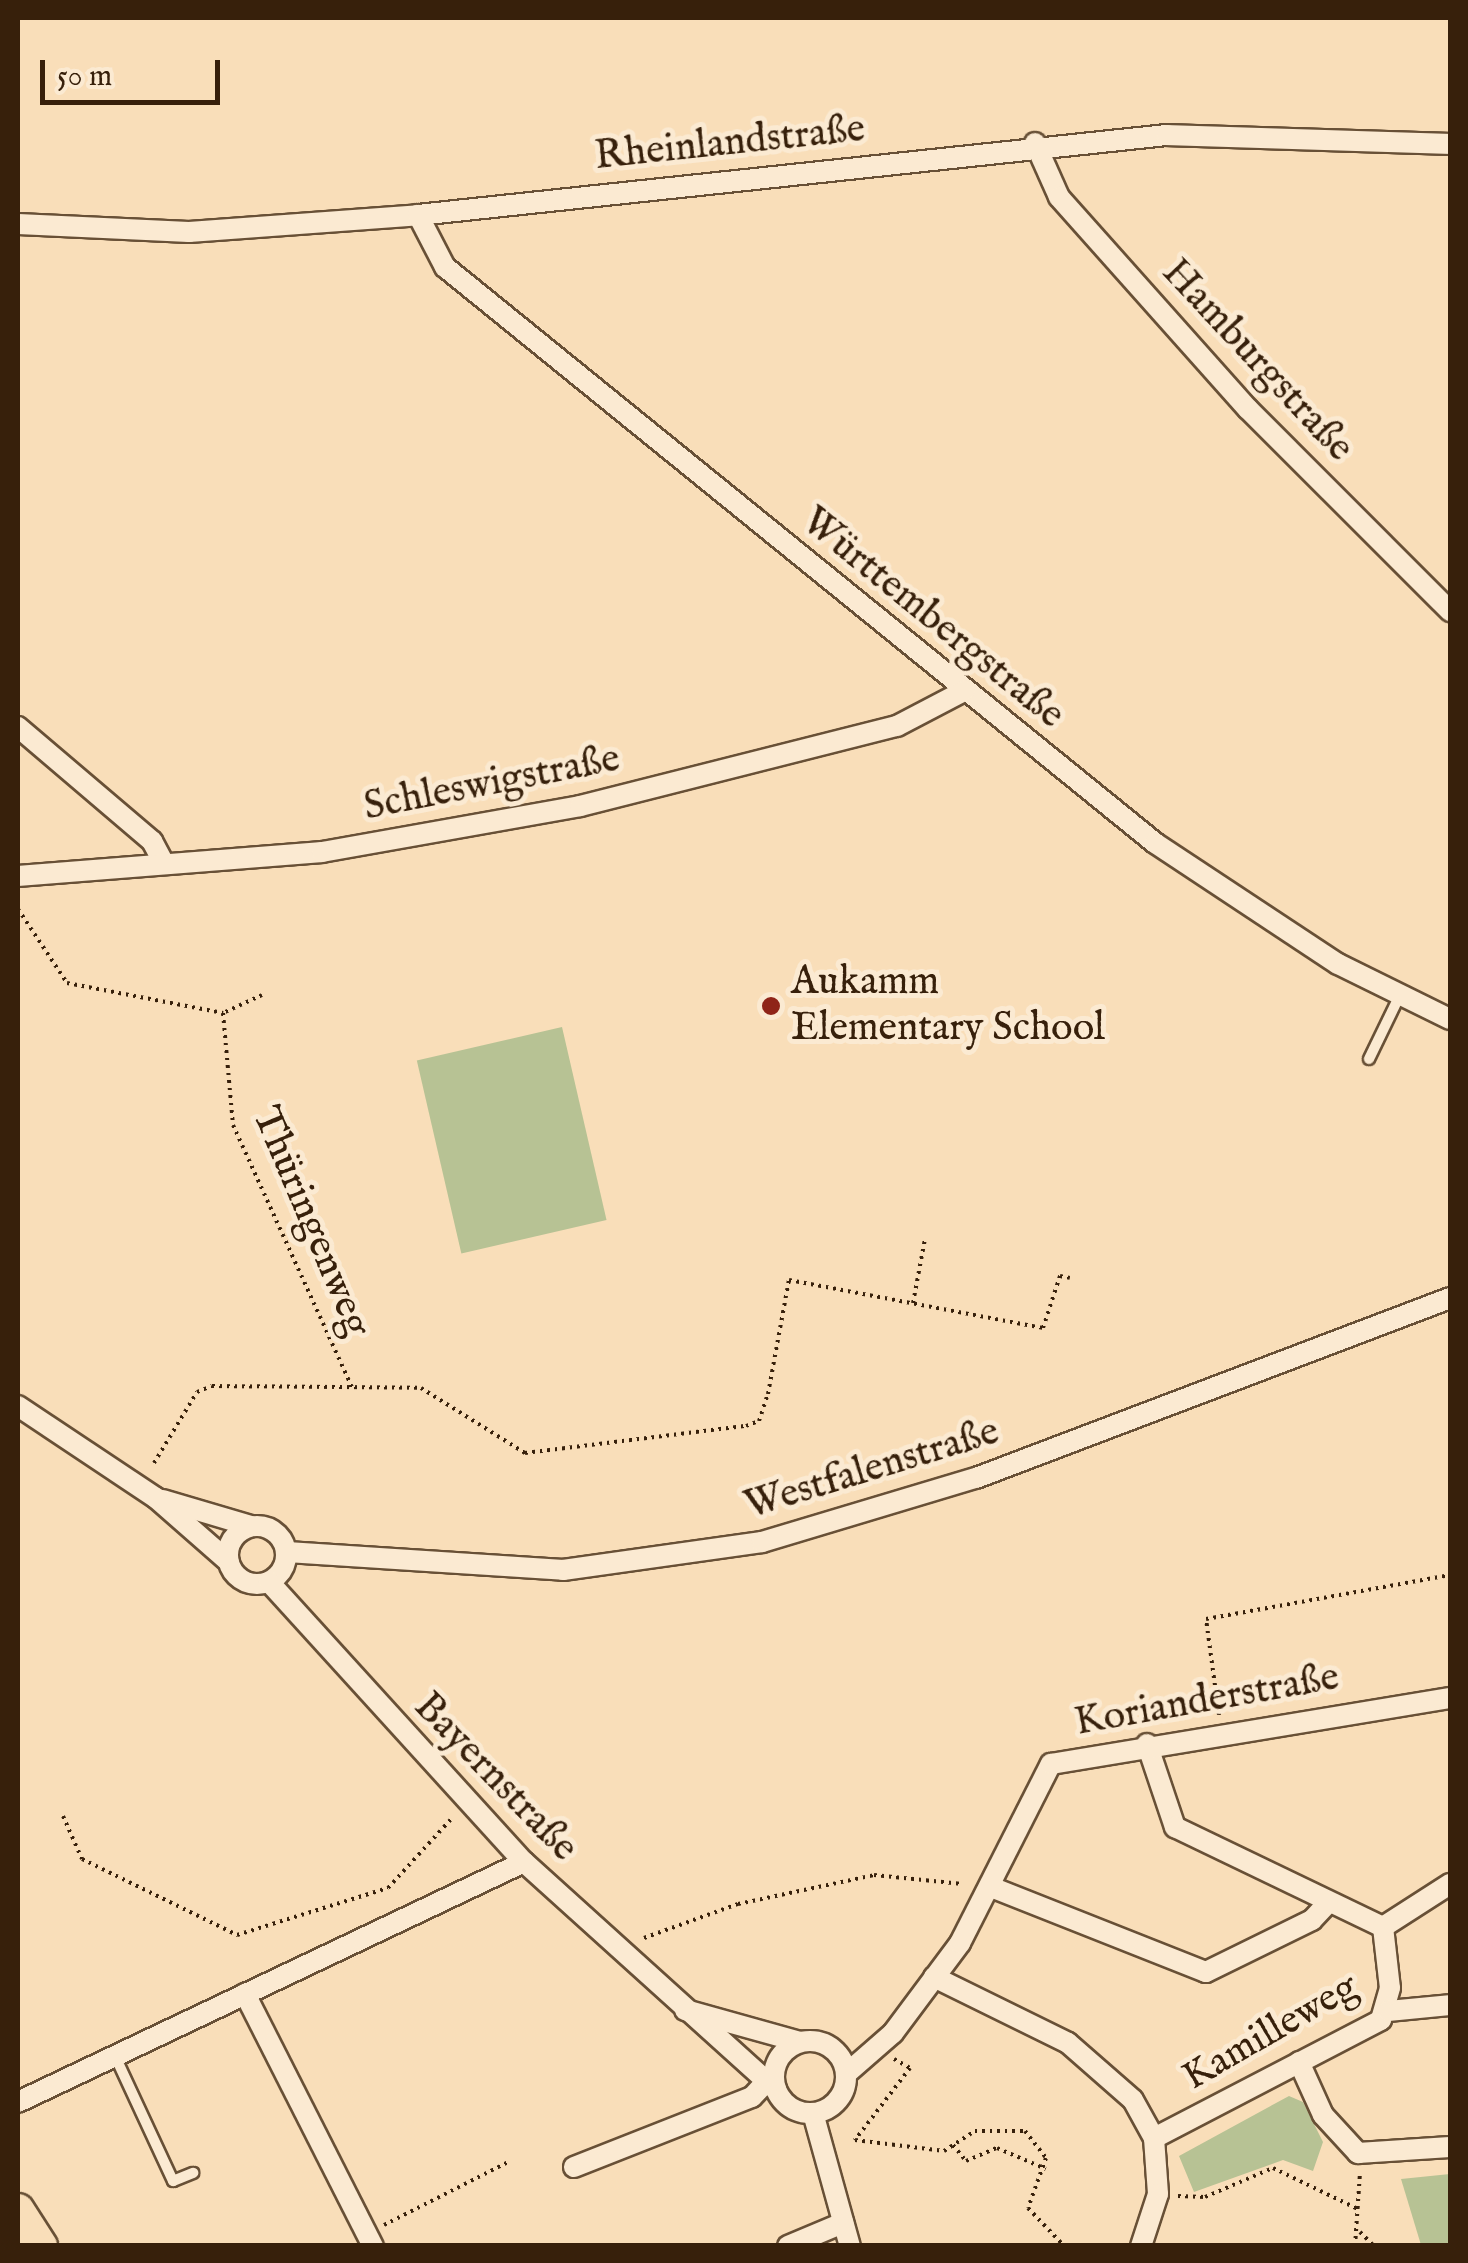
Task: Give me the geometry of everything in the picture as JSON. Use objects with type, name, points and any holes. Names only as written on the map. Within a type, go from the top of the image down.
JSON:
[{"type":"main road","points":[[18,2210],[41,2246]]},
{"type":"street","name":"Rheinlandstraße","points":[[18,224],[189,232],[418,215],[1035,143],[1312,134],[1450,144]]},
{"type":"street","name":"Hamburgstraße","points":[[1035,143],[1071,212],[1248,409],[1450,611]]},
{"type":"street","name":"Württembergstraße","points":[[418,215],[445,268],[1155,843],[1338,964],[1450,1019]]},
{"type":"street","name":"Schleswigstraße","points":[[18,876],[322,852],[580,806],[897,726],[964,691]]},
{"type":"street","points":[[18,726],[152,840],[164,862]]},
{"type":"street","name":"Westfalenstraße","points":[[287,1552],[517,1570],[762,1542],[976,1478],[1450,1298]]},
{"type":"street","points":[[18,1406],[156,1498],[229,1562],[240,1579],[269,1582],[287,1552],[271,1528],[251,1526],[156,1498]]},
{"type":"street","points":[[229,1562],[230,1544],[251,1526]]},
{"type":"street","name":"Bayernstraße","points":[[269,1582],[524,1862],[770,2087]]},
{"type":"street","name":"Korianderstraße","points":[[846,2074],[877,2050],[934,1977],[991,1887],[1052,1764],[1147,1744],[1450,1698]]},
{"type":"street","name":"Kamilleweg","points":[[1147,1744],[1175,1827],[1383,1927],[1388,2011],[1154,2138]]},
{"type":"street","points":[[18,2102],[113,2050],[245,1994],[524,1862]]},
{"type":"street","points":[[1383,1927],[1450,1884]]},
{"type":"street","points":[[991,1887],[1206,1972],[1312,1920],[1328,1903]]},
{"type":"street","points":[[934,1977],[1109,2070],[1154,2138],[1158,2194],[1141,2246]]},
{"type":"street","points":[[245,1994],[370,2240]]},
{"type":"street","points":[[1388,2011],[1450,2005]]},
{"type":"street","name":"Bayernstraße","points":[[684,2010],[800,2042]]},
{"type":"street","points":[[574,2167],[752,2098],[770,2087],[776,2066],[800,2042],[830,2047],[846,2074],[834,2104],[813,2113],[790,2108],[770,2087]]},
{"type":"street","points":[[1300,2062],[1324,2115],[1358,2154],[1450,2147]]},
{"type":"street","points":[[813,2113],[850,2246]]},
{"type":"street","points":[[788,2246],[844,2223]]},
{"type":"lane","points":[[1369,1058],[1400,995]]},
{"type":"lane","points":[[113,2050],[173,2181],[193,2173]]},
{"type":"path","points":[[18,909],[67,983],[223,1013],[262,996]]},
{"type":"path","name":"Thüringenweg","points":[[223,1013],[233,1125],[353,1390]]},
{"type":"path","points":[[913,1303],[925,1238]]},
{"type":"path","points":[[154,1463],[197,1392],[212,1386],[421,1388],[525,1452],[746,1426],[759,1421],[768,1394],[789,1280],[1043,1328],[1060,1276],[1070,1278]]},
{"type":"path","points":[[1221,1733],[1206,1619],[1450,1575]]},
{"type":"path","points":[[62,1816],[82,1859],[238,1936],[388,1888],[453,1817]]},
{"type":"path","points":[[628,1958],[649,1932],[874,1875],[991,1887]]},
{"type":"path","points":[[877,2050],[910,2068],[855,2140],[953,2145],[1013,2126],[1038,2142],[1046,2168],[1028,2208],[1064,2246]]},
{"type":"path","points":[[953,2145],[966,2160],[996,2148],[1046,2168]]},
{"type":"path","points":[[1355,2246],[1360,2232],[1358,2154]]},
{"type":"path","points":[[370,2240],[510,2161]]},
{"type":"path","points":[[1158,2194],[1205,2197],[1273,2168],[1358,2209]]},
{"type":"path","points":[[1360,2232],[1374,2246]]},
{"type":"green space","points":[[562,1027],[607,1220],[461,1253],[417,1061]]},
{"type":"green space","points":[[1289,2096],[1303,2102],[1323,2142],[1313,2171],[1283,2160],[1194,2192],[1179,2156]]},
{"type":"green space","points":[[1450,2174],[1450,2245],[1421,2245],[1401,2179]]},
{"type":"place","name":"Aukamm Elementary School","points":[[771,1006]]}]
